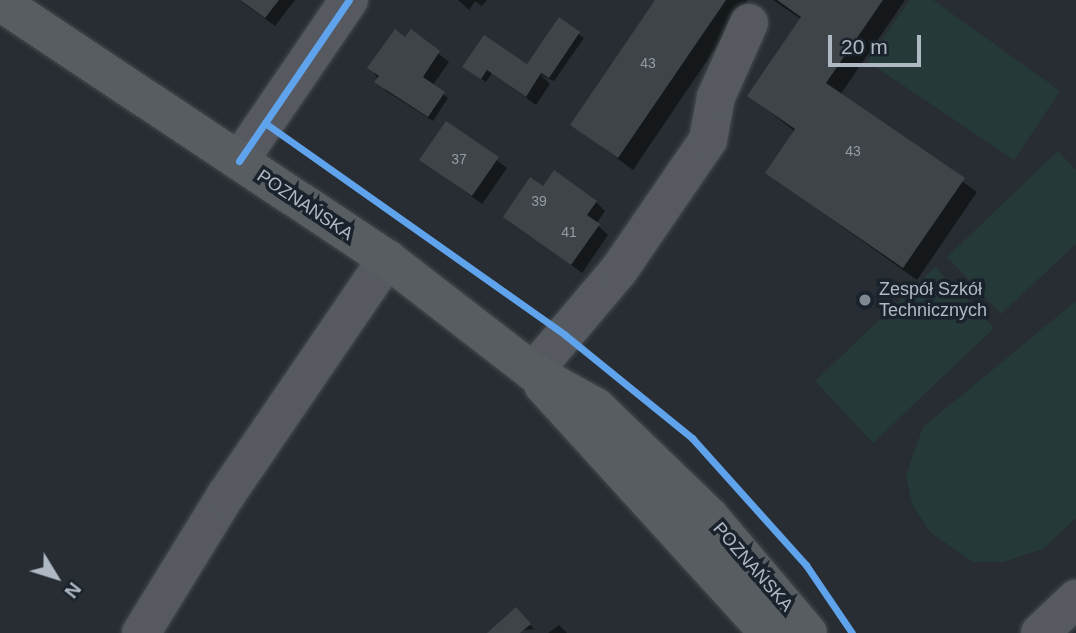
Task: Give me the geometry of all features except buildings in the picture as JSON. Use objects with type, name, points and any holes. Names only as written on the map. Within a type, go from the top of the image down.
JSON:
[{"type":"main road","name":"POZNAŃSKA","points":[[0,2],[387,259],[533,372],[596,407],[654,461],[808,633]]},
{"type":"main road","name":"POZNAŃSKA","points":[[533,372],[577,428],[642,489],[769,633]]},
{"type":"street","points":[[239,161],[349,0]]},
{"type":"street","points":[[533,372],[619,270],[708,140],[716,97],[749,23]]},
{"type":"street","points":[[141,633],[226,495],[387,259]]},
{"type":"street","points":[[1040,633],[1076,599]]},
{"type":"shaded area","points":[[910,0],[933,0],[1060,91],[1014,160],[867,61]]},
{"type":"shaded area","points":[[1058,151],[1076,170],[1076,244],[1001,314],[947,257]]},
{"type":"shaded area","points":[[935,267],[994,328],[873,443],[815,381]]},
{"type":"shaded area","points":[[1076,301],[1076,518],[1043,549],[1003,562],[973,562],[930,532],[912,504],[906,475],[923,427]]},
{"type":"cycle path","points":[[239,161],[349,0]]},
{"type":"cycle path","points":[[265,123],[565,335],[692,438],[806,565],[852,633]]},
{"type":"place","name":"Zespół Szkół Technicznych","points":[[865,300]]}]
